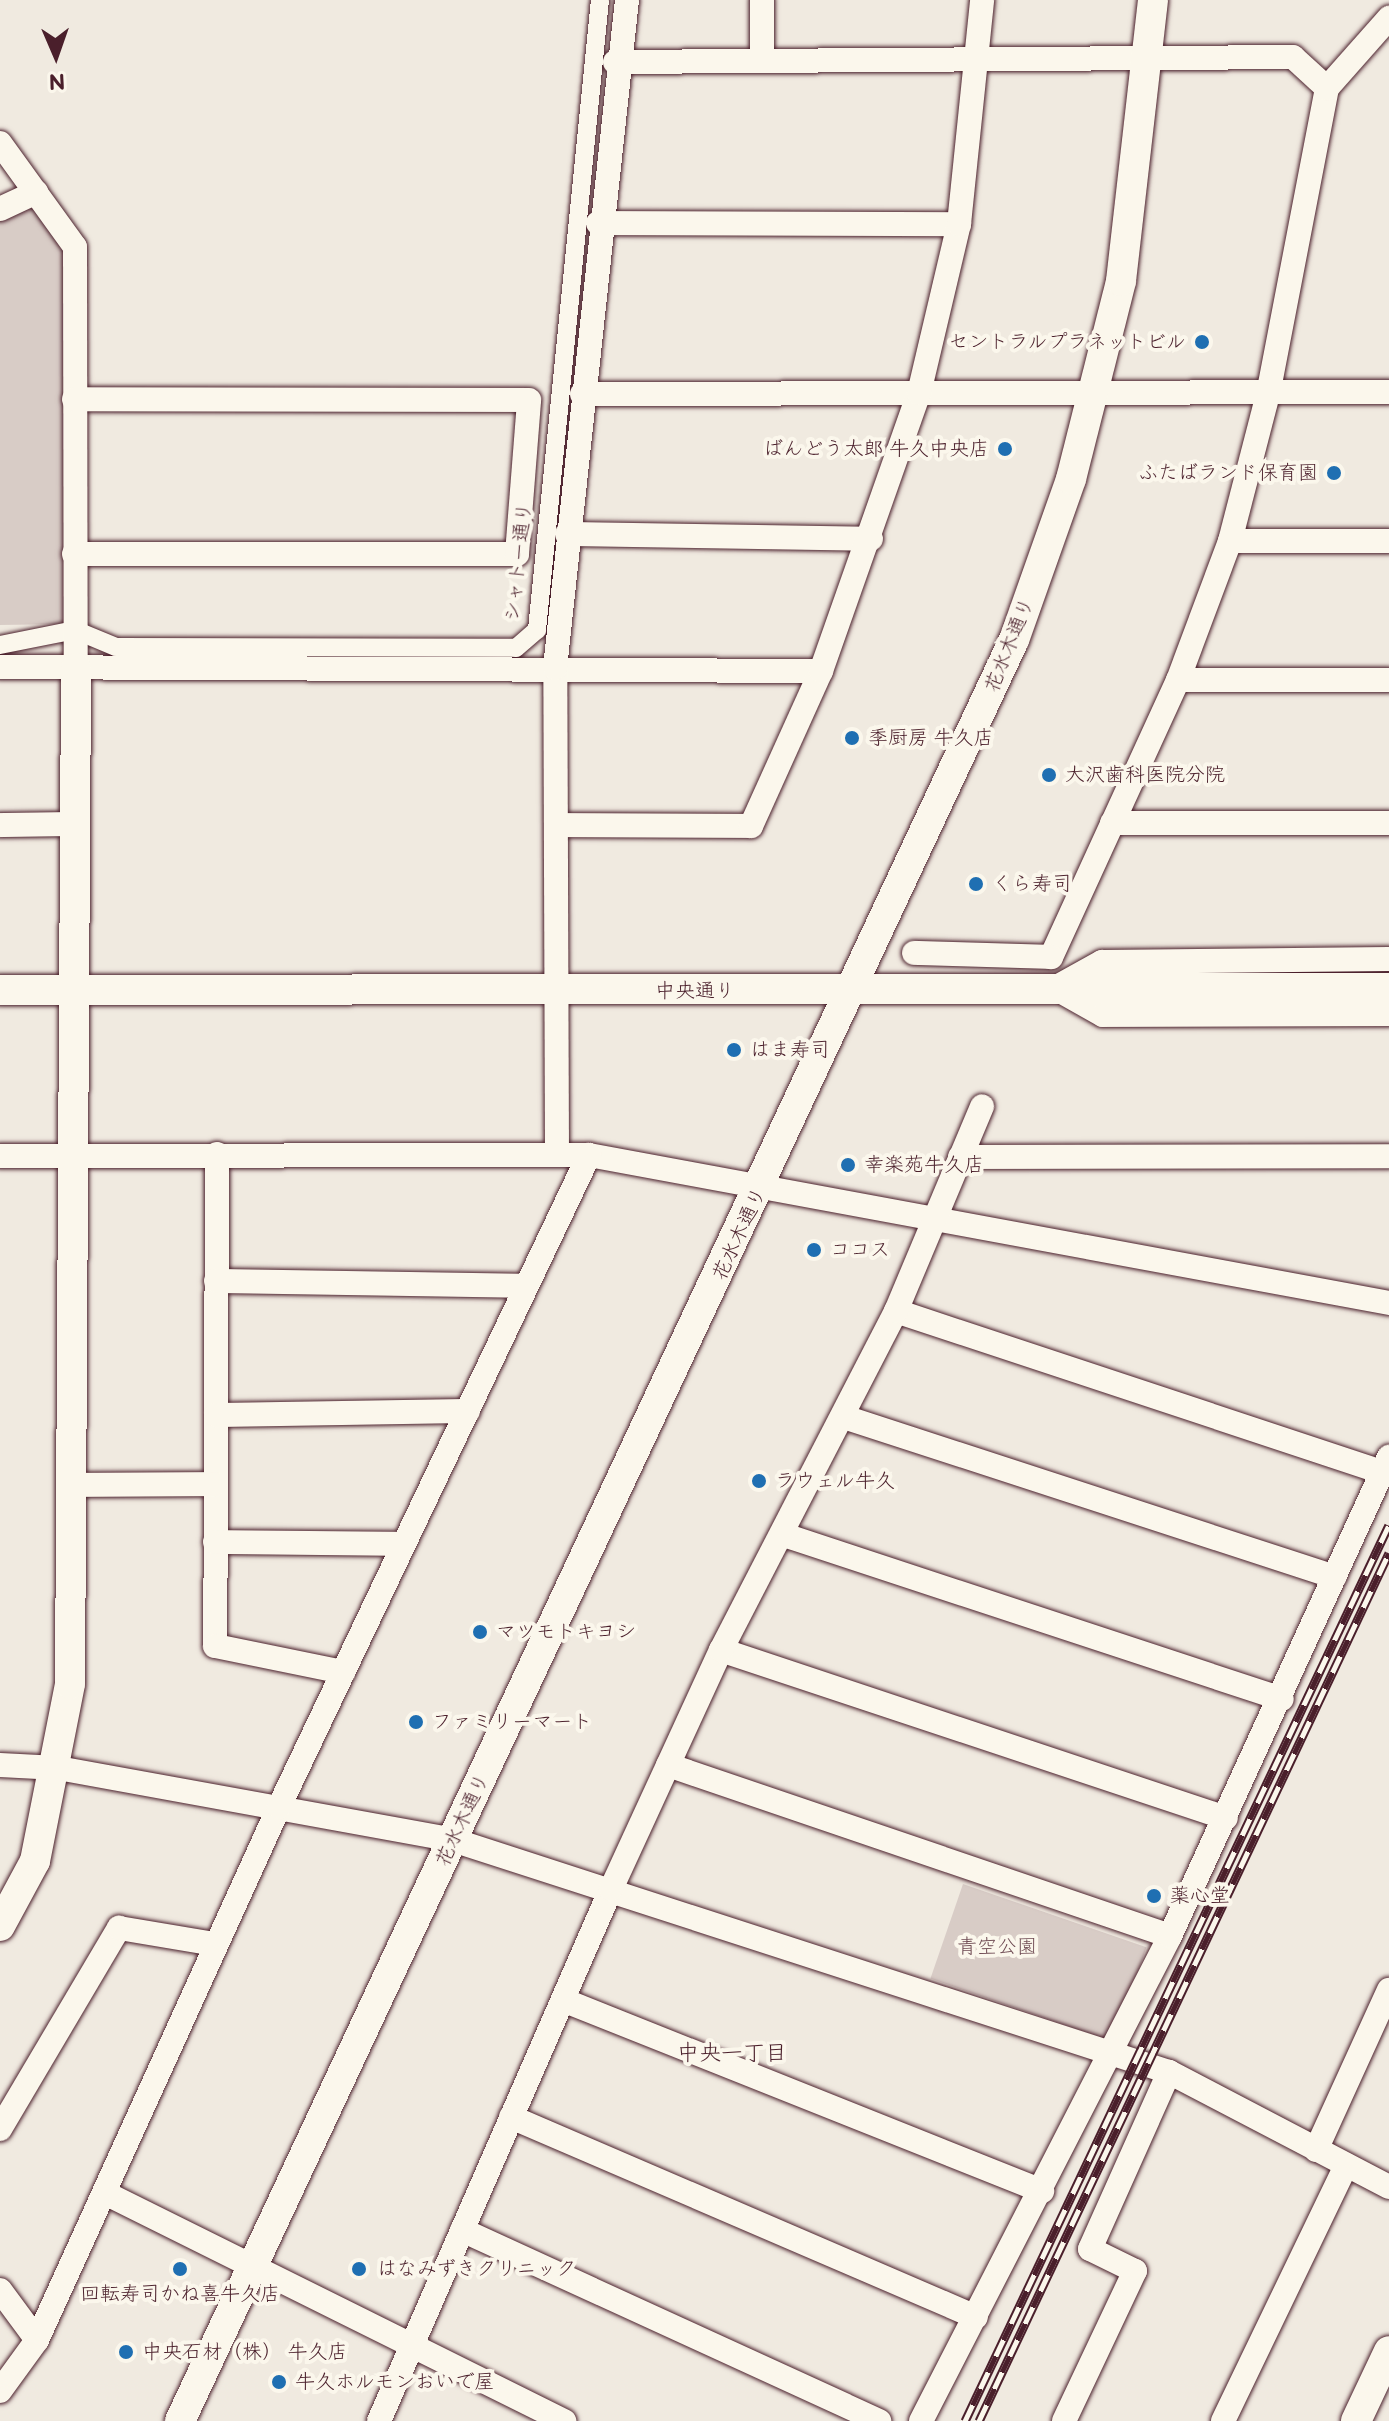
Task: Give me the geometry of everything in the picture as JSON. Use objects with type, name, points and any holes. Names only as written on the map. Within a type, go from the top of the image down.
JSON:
[{"type":"street","name":"シャトー通り","points":[[75,630],[116,647],[516,648],[537,630],[600,0]]},
{"type":"street","points":[[557,1152],[555,668],[615,62],[627,0]]},
{"type":"street","points":[[762,0],[762,57]]},
{"type":"street","points":[[556,825],[751,826],[821,671],[871,539],[919,393],[959,224],[979,58],[982,0]]},
{"type":"street","name":"花水木通り","points":[[180,2421],[856,990],[1014,640],[1095,394],[1121,281],[1151,57],[1153,0]]},
{"type":"street","points":[[914,953],[1051,957],[1178,680],[1230,541],[1268,394],[1327,88],[1389,18]]},
{"type":"street","points":[[615,62],[762,57],[1293,57],[1327,88]]},
{"type":"street","points":[[0,143],[75,247],[76,668],[76,1155],[70,1684],[58,1768],[35,1861],[0,1926]]},
{"type":"street","points":[[0,209],[36,192]]},
{"type":"street","points":[[598,223],[959,224]]},
{"type":"street","points":[[582,394],[1389,392]]},
{"type":"street","points":[[74,399],[529,400],[517,554],[74,554]]},
{"type":"street","points":[[567,534],[871,539]]},
{"type":"street","points":[[1230,541],[1389,541]]},
{"type":"street","points":[[0,645],[75,630]]},
{"type":"street","points":[[0,667],[821,671]]},
{"type":"street","points":[[1178,680],[1389,680]]},
{"type":"street","points":[[1112,823],[1389,823]]},
{"type":"street","points":[[0,825],[76,824]]},
{"type":"street","points":[[1055,988],[1102,962],[1389,959]]},
{"type":"street","points":[[1055,988],[1103,1015],[1389,1014]]},
{"type":"street","name":"中央通り","points":[[0,990],[1389,988]]},
{"type":"street","points":[[379,2421],[407,2343],[462,2230],[611,1889],[721,1650],[784,1535],[896,1311],[982,1106]]},
{"type":"street","points":[[0,1156],[557,1152],[589,1155],[1389,1303]]},
{"type":"street","points":[[217,1154],[215,1646],[343,1672]]},
{"type":"street","points":[[0,2391],[37,2340],[215,1944],[468,1411],[524,1286],[589,1155]]},
{"type":"street","points":[[960,1157],[1389,1156]]},
{"type":"street","points":[[216,1281],[524,1286]]},
{"type":"street","points":[[896,1311],[1385,1464],[1282,1699],[1112,2056],[921,2421]]},
{"type":"street","points":[[216,1415],[468,1411]]},
{"type":"street","points":[[844,1417],[1335,1577]]},
{"type":"street","points":[[73,1485],[215,1484]]},
{"type":"street","points":[[784,1535],[1282,1699]]},
{"type":"street","points":[[215,1542],[403,1544]]},
{"type":"street","points":[[721,1650],[1226,1818]]},
{"type":"street","points":[[0,1765],[58,1768],[453,1840],[1169,2072],[1389,2187]]},
{"type":"street","points":[[668,1765],[1170,1936]]},
{"type":"street","points":[[0,2129],[119,1928],[215,1944]]},
{"type":"street","points":[[1316,2150],[1389,1990]]},
{"type":"street","points":[[563,2000],[1042,2191]]},
{"type":"street","points":[[1064,2421],[1135,2271],[1090,2249],[1169,2072]]},
{"type":"street","points":[[511,2117],[976,2317]]},
{"type":"street","points":[[1223,2421],[1346,2165]]},
{"type":"street","points":[[105,2193],[564,2421]]},
{"type":"street","points":[[462,2230],[879,2421]]},
{"type":"street","points":[[0,2290],[37,2340]]},
{"type":"street","points":[[1356,2421],[1389,2351]]},
{"type":"green space","points":[[32,206],[63,247],[64,624],[0,625],[0,221]]},
{"type":"green space","name":"青空公園","points":[[963,1884],[1146,1947],[1114,2042],[930,1979]]},
{"type":"railway","points":[[965,2421],[1389,1525]]},
{"type":"railway","points":[[979,2421],[1389,1553]]},
{"type":"place","name":"セントラルプラネットビル","points":[[1202,342]]},
{"type":"place","name":"ばんどう太郎 牛久中央店","points":[[1005,449]]},
{"type":"place","name":"ふたばランド保育園","points":[[1334,473]]},
{"type":"place","name":"季厨房 牛久店","points":[[852,738]]},
{"type":"place","name":"大沢歯科医院分院","points":[[1049,775]]},
{"type":"place","name":"くら寿司","points":[[976,884]]},
{"type":"place","name":"はま寿司","points":[[734,1050]]},
{"type":"place","name":"幸楽苑牛久店","points":[[848,1165]]},
{"type":"place","name":"ココス","points":[[814,1250]]},
{"type":"place","name":"ラウェル牛久","points":[[759,1481]]},
{"type":"place","name":"マツモトキヨシ","points":[[480,1632]]},
{"type":"place","name":"ファミリーマート","points":[[416,1722]]},
{"type":"place","name":"薬心堂","points":[[1154,1896]]},
{"type":"place","name":"回転寿司かね喜牛久店","points":[[180,2269]]},
{"type":"place","name":"はなみずきクリニック","points":[[359,2269]]},
{"type":"place","name":"中央石材（株） 牛久店","points":[[126,2352]]},
{"type":"place","name":"牛久ホルモンおいで屋","points":[[279,2382]]},
{"type":"district","name":"中央一丁目","points":[[732,2054]]}]
